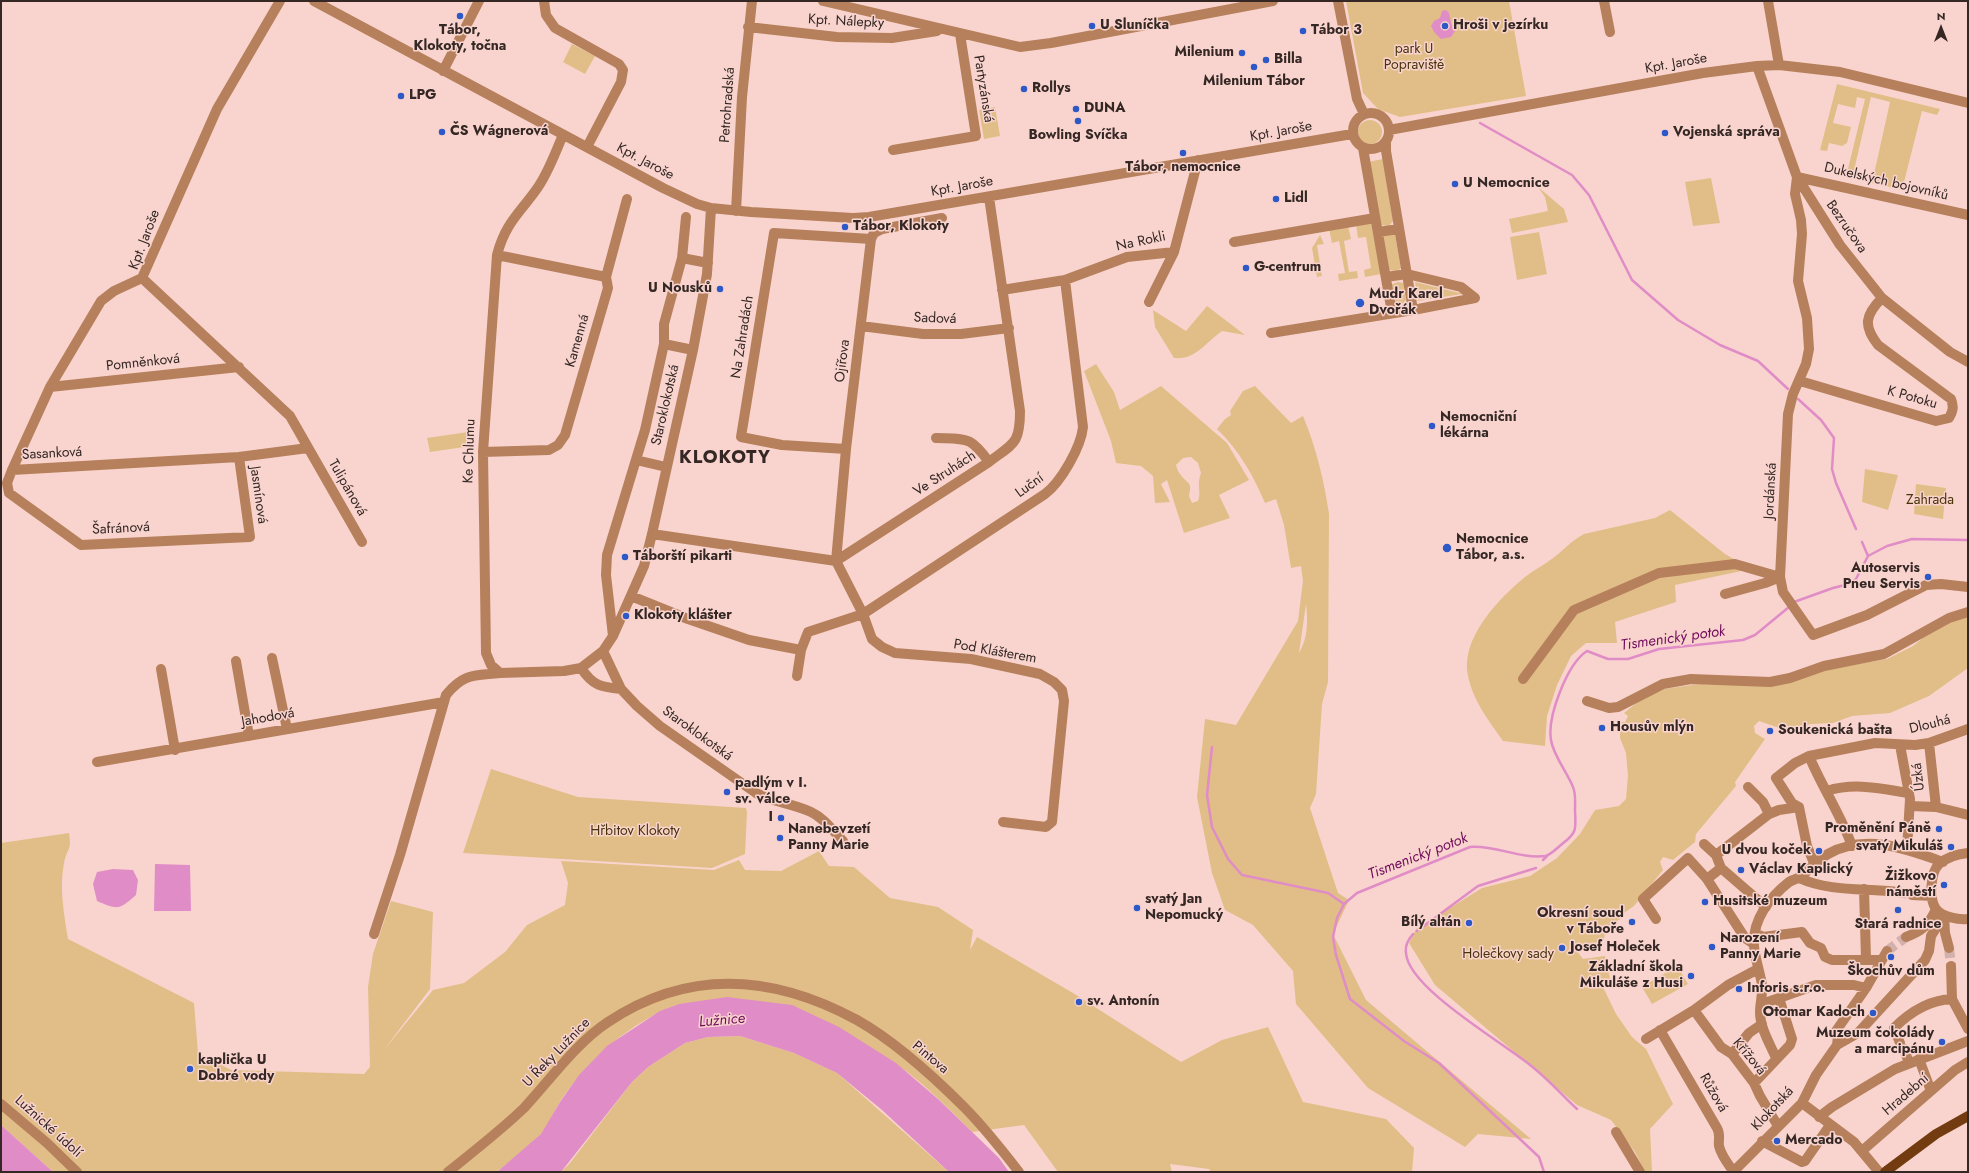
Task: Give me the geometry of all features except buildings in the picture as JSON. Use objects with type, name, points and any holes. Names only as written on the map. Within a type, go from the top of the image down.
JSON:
[{"type":"main road","points":[[1886,1172],[1936,1134],[1968,1116]]},
{"type":"street","name":"Kpt. Jaroše","points":[[280,1],[217,109],[142,278],[290,416],[308,448]]},
{"type":"street","name":"Kpt. Jaroše","points":[[314,1],[663,188],[697,204],[711,208],[736,211],[869,218],[1352,134]]},
{"type":"street","points":[[443,71],[479,1]]},
{"type":"street","points":[[544,1],[546,15],[555,28],[619,64],[623,70],[621,82],[587,147]]},
{"type":"street","name":"Petrohradská","points":[[736,211],[742,97],[748,27],[752,1]]},
{"type":"street","name":"Kpt. Nálepky","points":[[825,1],[1011,46],[1037,45],[1273,1]]},
{"type":"street","points":[[1338,1],[1358,99],[1364,114]]},
{"type":"street","points":[[1604,1],[1610,32]]},
{"type":"street","points":[[1768,1],[1779,65]]},
{"type":"street","name":"Kpt. Nálepky","points":[[748,27],[824,36],[892,38],[942,30]]},
{"type":"street","name":"Partyzánská","points":[[893,150],[976,136],[960,34]]},
{"type":"street","name":"Kpt. Jaroše","points":[[1389,130],[1703,73],[1757,66],[1779,65],[1840,72],[1968,103]]},
{"type":"street","name":"Bezručova","points":[[1757,66],[1797,177],[1840,245],[1882,298],[1950,352],[1968,362]]},
{"type":"street","points":[[1392,313],[1363,148],[1354,140],[1352,134],[1355,122],[1364,114],[1370,112],[1381,115],[1388,124],[1389,130],[1386,142],[1386,151],[1413,310]]},
{"type":"street","name":"Ke Chlumu","points":[[500,673],[491,665],[486,654],[483,452],[497,255],[506,228],[537,190],[563,135]]},
{"type":"street","points":[[1363,148],[1378,148],[1386,142]]},
{"type":"street","name":"Na Rokli","points":[[1002,290],[1065,280],[1127,257],[1174,252],[1198,160]]},
{"type":"street","name":"Dukelských bojovníků","points":[[1797,177],[1968,215]]},
{"type":"street","name":"Jordánská","points":[[1797,177],[1795,194],[1801,220],[1802,234],[1798,281],[1809,334],[1809,349],[1800,380],[1793,394],[1788,414],[1780,577],[1783,592],[1813,635],[1867,615],[1926,585],[1941,584],[1968,587]]},
{"type":"street","name":"Ve Struhách","points":[[836,561],[989,462],[1013,444],[1020,431],[1020,411],[1009,328],[988,197]]},
{"type":"street","name":"Kamenná","points":[[483,452],[549,450],[558,445],[565,435],[608,288],[606,277],[627,199]]},
{"type":"street","name":"Staroklokotská","points":[[711,208],[708,263],[693,350],[652,534],[644,566],[613,636],[604,651],[621,689],[660,726],[756,793],[766,798],[811,812],[825,822],[843,841]]},
{"type":"street","name":"Staroklokotská","points":[[613,636],[606,575],[607,555],[645,430],[664,344],[664,324],[682,258],[686,217]]},
{"type":"street","points":[[871,239],[874,233],[882,229],[942,218]]},
{"type":"street","points":[[1234,242],[1375,218]]},
{"type":"street","points":[[1378,232],[1399,229]]},
{"type":"street","name":"Na Zahradách","points":[[846,449],[782,445],[741,437],[774,233],[871,239]]},
{"type":"street","name":"Ojířova","points":[[836,561],[846,449],[871,239]]},
{"type":"street","points":[[1149,302],[1174,252]]},
{"type":"street","points":[[497,255],[606,277]]},
{"type":"street","points":[[682,258],[708,263]]},
{"type":"street","points":[[1271,333],[1413,310],[1475,298],[1460,287],[1407,274],[1386,277]]},
{"type":"street","name":"Sasanková","points":[[142,278],[114,291],[101,301],[50,387],[12,470],[239,456],[308,448]]},
{"type":"street","name":"Luční","points":[[801,650],[808,632],[863,614],[1055,486],[1082,437],[1083,427],[1065,280]]},
{"type":"street","name":"K Potoku","points":[[1800,380],[1936,421],[1944,421],[1949,418],[1953,412],[1951,399],[1878,345],[1871,336],[1867,319],[1873,306],[1882,298]]},
{"type":"street","name":"Sadová","points":[[861,326],[923,334],[961,334],[1009,328]]},
{"type":"street","name":"Staroklokotská","points":[[664,344],[693,350]]},
{"type":"street","name":"Pomněnková","points":[[50,387],[239,367]]},
{"type":"street","points":[[936,438],[961,439],[973,442],[989,462]]},
{"type":"street","name":"Tulipánová","points":[[308,448],[362,542]]},
{"type":"street","name":"Jasmínová","points":[[239,456],[250,537]]},
{"type":"street","name":"Staroklokotská","points":[[636,460],[666,467]]},
{"type":"street","name":"Šafránová","points":[[12,470],[7,483],[9,493],[81,545],[250,537]]},
{"type":"street","points":[[652,534],[836,561]]},
{"type":"street","name":"Pod Klášterem","points":[[836,561],[863,614],[872,639],[882,647],[895,653],[972,659],[1040,674],[1054,682],[1062,690],[1064,701],[1052,822],[1046,827],[1002,822]]},
{"type":"street","points":[[1523,679],[1574,610],[1659,573],[1735,564],[1780,577]]},
{"type":"street","points":[[1725,594],[1766,583],[1780,577]]},
{"type":"street","points":[[631,596],[688,619],[749,640],[801,650],[797,676]]},
{"type":"street","points":[[1587,701],[1609,708],[1618,707],[1663,684],[1691,679],[1770,682],[1790,678],[1824,666],[1884,654],[1896,649],[1930,628],[1966,612]]},
{"type":"street","points":[[374,934],[400,855],[446,695],[454,685],[466,677],[500,673],[564,671],[581,668],[604,651]]},
{"type":"street","points":[[272,658],[288,730]]},
{"type":"street","points":[[236,661],[249,736]]},
{"type":"street","points":[[581,668],[589,680],[595,684],[602,687],[621,689]]},
{"type":"street","points":[[161,669],[175,750]]},
{"type":"street","name":"Jahodová","points":[[97,762],[175,750],[444,702]]},
{"type":"street","name":"Dlouhá","points":[[1799,807],[1792,803],[1776,778],[1795,763],[1809,756],[1874,743],[1900,745],[1929,743],[1968,729]]},
{"type":"street","name":"Úzká","points":[[1929,743],[1936,807]]},
{"type":"street","points":[[1900,745],[1910,806],[1907,849]]},
{"type":"street","points":[[1809,756],[1817,775],[1828,791],[1852,846]]},
{"type":"street","points":[[1828,791],[1839,787],[1862,786],[1909,793]]},
{"type":"street","points":[[1748,787],[1763,802],[1769,814]]},
{"type":"street","points":[[1910,806],[1936,807],[1968,815]]},
{"type":"street","points":[[1716,855],[1769,814],[1779,810],[1799,807],[1807,846],[1814,863]]},
{"type":"street","points":[[1704,844],[1716,855],[1721,868],[1768,903]]},
{"type":"street","points":[[1776,1058],[1762,1024],[1760,1012],[1762,1004],[1762,991],[1754,944],[1756,924],[1768,903],[1790,881],[1799,878],[1814,863],[1830,853],[1852,846],[1874,844],[1895,846],[1943,862]]},
{"type":"street","points":[[1949,948],[1940,912],[1932,896],[1934,873],[1938,865],[1943,862],[1956,855],[1968,853]]},
{"type":"street","points":[[1656,919],[1643,899],[1688,858],[1707,879],[1745,938],[1754,944]]},
{"type":"street","points":[[1707,879],[1721,868]]},
{"type":"street","points":[[1799,878],[1812,884],[1823,886],[1897,892]]},
{"type":"street","points":[[1864,889],[1866,960]]},
{"type":"street","points":[[1912,895],[1932,896]]},
{"type":"street","points":[[1940,912],[1967,921]]},
{"type":"street","points":[[1906,937],[1923,930],[1940,912]]},
{"type":"street","name":"Klokotská","points":[[1733,1172],[1762,1141],[1802,1103],[1816,1075],[1837,1045],[1858,1033],[1925,960],[1930,951],[1931,936],[1940,912]]},
{"type":"street","points":[[1755,933],[1763,937],[1802,932],[1810,944],[1821,948],[1825,957],[1832,960],[1880,960]]},
{"type":"street","points":[[1837,1045],[1838,1036],[1836,1030],[1866,988],[1880,960],[1887,951]]},
{"type":"street","points":[[1646,1039],[1694,1010],[1728,985],[1758,966]]},
{"type":"street","points":[[1951,966],[1952,999],[1968,1029]]},
{"type":"street","name":"U Řeky Lužnice","points":[[448,1172],[523,1109],[586,1041],[607,1022],[629,1009],[660,995],[687,988],[711,985],[747,984],[780,989],[799,996]]},
{"type":"street","points":[[1762,1004],[1816,985],[1854,985],[1866,988]]},
{"type":"street","name":"Pintova","points":[[799,996],[831,1008],[858,1021],[917,1064],[966,1108],[1020,1172]]},
{"type":"street","points":[[1754,1083],[1776,1058],[1790,1045],[1792,1039],[1779,998]]},
{"type":"street","points":[[1931,1091],[1914,1061],[1902,1046],[1894,1028],[1904,1018],[1926,1004],[1941,999],[1952,999]]},
{"type":"street","points":[[1958,1012],[1968,1009]]},
{"type":"street","name":"Křížová","points":[[1694,1010],[1721,1046],[1732,1054],[1754,1083],[1778,1126]]},
{"type":"street","points":[[1732,1054],[1749,1033],[1762,1024]]},
{"type":"street","name":"Růžová","points":[[1660,1030],[1717,1128],[1720,1137],[1719,1145],[1724,1158],[1733,1172]]},
{"type":"street","points":[[1819,1118],[1832,1107],[1896,1069],[1968,1041]]},
{"type":"street","name":"Hradební","points":[[1863,1150],[1931,1091],[1968,1062]]},
{"type":"street","points":[[1802,1103],[1819,1118],[1863,1150],[1879,1172]]},
{"type":"street","name":"Lužnické údolí","points":[[1,1104],[47,1143],[77,1172]]},
{"type":"street","points":[[1762,1141],[1802,1162],[1805,1161],[1830,1125]]},
{"type":"street","points":[[1616,1132],[1640,1172]]},
{"type":"green space","name":"park U Popraviště","points":[[1346,1],[1509,1],[1526,96],[1400,117],[1378,109],[1363,93]]},
{"type":"green space","points":[[572,44],[595,56],[585,74],[563,62]]},
{"type":"green space","points":[[1837,84],[1940,109],[1937,115],[1922,111],[1902,190],[1872,183],[1890,102],[1871,97],[1852,179],[1846,177],[1865,99],[1857,97],[1855,108],[1838,104],[1833,123],[1851,127],[1847,143],[1842,146],[1829,143],[1827,151],[1820,150]]},
{"type":"green space","points":[[995,107],[1000,136],[984,139],[979,110]]},
{"type":"green space","points":[[1370,120],[1375,121],[1381,127],[1381,137],[1375,143],[1370,144],[1365,143],[1359,137],[1358,132],[1359,127],[1365,121]]},
{"type":"green space","points":[[1383,159],[1393,221],[1389,226],[1381,225],[1368,162]]},
{"type":"green space","points":[[1711,178],[1720,223],[1693,226],[1685,182]]},
{"type":"green space","points":[[1538,187],[1564,209],[1568,222],[1512,233],[1509,219],[1548,211],[1545,197]]},
{"type":"green space","points":[[1371,222],[1381,274],[1365,277],[1364,270],[1371,268],[1366,237],[1358,238],[1356,224]]},
{"type":"green space","points":[[1348,226],[1351,239],[1344,241],[1349,272],[1357,271],[1358,278],[1339,281],[1338,274],[1345,273],[1339,241],[1332,243],[1329,229]]},
{"type":"green space","points":[[1539,232],[1547,274],[1517,280],[1510,237]]},
{"type":"green space","points":[[1395,234],[1401,268],[1397,271],[1387,270],[1381,236]]},
{"type":"green space","points":[[1320,235],[1324,244],[1317,245],[1322,276],[1317,277],[1312,248]]},
{"type":"green space","points":[[1398,282],[1404,283],[1406,300],[1401,306],[1394,303],[1390,285]]},
{"type":"green space","points":[[1415,282],[1460,293],[1462,294],[1418,301]]},
{"type":"green space","points":[[1207,306],[1245,335],[1222,331],[1194,354],[1182,358],[1174,358],[1155,327],[1153,310],[1186,331]]},
{"type":"green space","points":[[1096,364],[1114,392],[1120,410],[1161,386],[1227,443],[1249,480],[1219,495],[1230,518],[1184,533],[1167,480],[1161,484],[1170,502],[1155,503],[1153,476],[1141,466],[1116,463],[1111,441],[1084,371]],"holes":[[[1191,457],[1198,463],[1201,473],[1199,481],[1199,498],[1198,501],[1192,503],[1189,496],[1190,485],[1179,473],[1176,465],[1183,458]]]},
{"type":"green space","points":[[1255,386],[1291,423],[1303,416],[1316,452],[1327,501],[1329,514],[1328,682],[1322,704],[1316,794],[1310,808],[1338,893],[1349,900],[1333,934],[1366,1000],[1531,1139],[1478,1134],[1465,1147],[1368,1088],[1296,1004],[1293,971],[1253,925],[1225,910],[1212,873],[1197,797],[1205,719],[1236,725],[1298,621],[1303,581],[1301,566],[1291,568],[1284,525],[1276,499],[1265,503],[1245,463],[1232,445],[1217,429],[1225,419],[1231,415],[1230,411],[1243,391]],"holes":[[[1306,604],[1306,635],[1299,653]]]},
{"type":"green space","points":[[468,432],[471,446],[430,452],[427,438]]},
{"type":"green space","points":[[1865,469],[1898,475],[1888,510],[1862,502]]},
{"type":"green space","name":"Zahrada","points":[[1916,484],[1946,488],[1943,519],[1914,514]]},
{"type":"green space","points":[[1670,510],[1725,554],[1751,569],[1675,585],[1676,602],[1615,622],[1617,643],[1586,643],[1571,656],[1557,685],[1547,716],[1545,746],[1503,741],[1478,702],[1470,685],[1468,676],[1467,662],[1470,648],[1475,634],[1483,621],[1514,586],[1528,574],[1553,558],[1580,536],[1655,518]]},
{"type":"green space","name":"Holečkovy sady","points":[[1963,617],[1968,618],[1968,668],[1929,696],[1890,713],[1852,716],[1833,723],[1811,724],[1785,730],[1759,721],[1754,726],[1755,733],[1765,739],[1735,782],[1736,786],[1696,834],[1695,842],[1673,860],[1663,857],[1660,862],[1663,870],[1634,906],[1621,915],[1622,918],[1607,927],[1603,942],[1583,944],[1577,951],[1583,959],[1605,956],[1611,983],[1603,987],[1616,1014],[1632,1037],[1646,1049],[1673,1104],[1650,1129],[1652,1172],[1645,1172],[1635,1152],[1611,1120],[1577,1105],[1435,985],[1409,943],[1416,929],[1482,888],[1530,876],[1557,858],[1580,834],[1595,810],[1619,806],[1626,799],[1628,775],[1626,753],[1620,738],[1620,722],[1625,722],[1628,716],[1624,713],[1644,697],[1664,689],[1699,684],[1771,686],[1825,670],[1887,659],[1913,646],[1935,628]]},
{"type":"green space","name":"Hřbitov Klokoty","points":[[491,769],[578,797],[746,808],[745,854],[712,868],[463,853]]},
{"type":"green space","points":[[69,833],[70,846],[65,858],[62,882],[68,939],[194,1003],[198,1053],[231,1070],[364,1074],[370,1067],[368,987],[373,954],[391,901],[433,912],[430,989],[383,1051],[433,990],[464,983],[505,952],[527,925],[565,905],[568,883],[561,861],[714,870],[739,860],[745,870],[781,871],[819,851],[829,866],[854,867],[890,898],[938,907],[973,930],[970,950],[977,937],[1073,993],[1181,1062],[1222,1040],[1268,1027],[1303,1102],[1386,1119],[1414,1148],[1412,1172],[1211,1172],[1209,1169],[1170,1164],[1172,1172],[1058,1172],[1024,1125],[972,1132],[918,1081],[882,1055],[679,1004],[644,1021],[612,1043],[573,1084],[561,1100],[541,1134],[497,1172],[53,1172],[1,1125],[1,843]]},
{"type":"green space","points":[[1677,966],[1688,984],[1652,1004],[1642,987]]},
{"type":"green space","points":[[740,1036],[794,1053],[837,1073],[949,1172],[561,1172],[570,1163],[632,1082],[648,1067],[685,1043],[708,1037]]},
{"type":"water","points":[[1446,10],[1449,13],[1451,23],[1455,31],[1451,37],[1441,39],[1434,32],[1431,26],[1434,21],[1440,18],[1442,11]]},
{"type":"water","points":[[155,864],[190,865],[191,911],[154,911]]},
{"type":"water","points":[[113,869],[133,870],[138,880],[136,895],[126,904],[118,907],[110,906],[97,901],[93,884],[97,872]]},
{"type":"water","name":"Lužnice","points":[[727,997],[792,1005],[839,1027],[896,1063],[938,1099],[999,1158],[1009,1172],[949,1172],[882,1110],[837,1073],[794,1053],[740,1036],[708,1037],[685,1043],[648,1067],[632,1082],[561,1172],[497,1172],[541,1134],[560,1102],[579,1075],[607,1046],[660,1011],[679,1004]]},
{"type":"water","points":[[1,1125],[53,1172],[1,1172]]},
{"type":"waterway","points":[[1480,123],[1572,175],[1589,195],[1632,280],[1678,320],[1720,345],[1758,361],[1788,389]]},
{"type":"waterway","points":[[1798,399],[1821,420],[1834,438],[1832,469],[1836,483],[1856,529]]},
{"type":"waterway","name":"Tismenický potok","points":[[1794,602],[1849,584],[1856,579],[1868,556],[1887,546],[1912,539],[1968,540]]},
{"type":"waterway","points":[[1862,542],[1868,556]]},
{"type":"waterway","name":"Tismenický potok","points":[[1544,1172],[1539,1157],[1439,1063],[1404,1041],[1350,999],[1336,955],[1333,937],[1337,918],[1344,904],[1357,893],[1470,847],[1489,848],[1526,856],[1545,856],[1552,853],[1570,837],[1575,826],[1575,792],[1552,746],[1552,718],[1560,692],[1572,667],[1587,651],[1608,659],[1628,659],[1659,649],[1743,640],[1755,635],[1789,607]]},
{"type":"waterway","points":[[1212,747],[1207,795],[1212,827],[1228,859],[1242,875],[1328,893],[1344,904]]},
{"type":"waterway","name":"Tismenický potok","points":[[1543,860],[1547,856]]},
{"type":"waterway","points":[[1417,931],[1478,886],[1536,868]]},
{"type":"waterway","points":[[1413,934],[1407,943],[1406,953],[1411,967],[1422,982],[1458,1014],[1536,1070],[1577,1109]]},
{"type":"tunnel","points":[[1897,892],[1912,895]]},
{"type":"tunnel","points":[[1887,951],[1906,937]]},
{"type":"tunnel","points":[[1949,948],[1951,966]]},
{"type":"place","name":"Tábor, Klokoty, točna","points":[[460,16]]},
{"type":"place","name":"U Sluníčka","points":[[1092,26]]},
{"type":"place","name":"Hroši v jezírku","points":[[1445,26]]},
{"type":"place","name":"Tábor 3","points":[[1303,31]]},
{"type":"place","name":"Milenium","points":[[1242,53]]},
{"type":"place","name":"Billa","points":[[1266,60]]},
{"type":"place","name":"Milenium Tábor","points":[[1254,67]]},
{"type":"place","name":"Rollys","points":[[1024,89]]},
{"type":"place","name":"LPG","points":[[401,96]]},
{"type":"place","name":"DUNA","points":[[1076,109]]},
{"type":"place","name":"Bowling Svíčka","points":[[1078,121]]},
{"type":"place","name":"ČS Wágnerová","points":[[442,132]]},
{"type":"place","name":"Vojenská správa","points":[[1665,133]]},
{"type":"place","name":"Tábor, nemocnice","points":[[1183,153]]},
{"type":"place","name":"U Nemocnice","points":[[1455,184]]},
{"type":"place","name":"Lidl","points":[[1276,199]]},
{"type":"place","name":"Tábor, Klokoty","points":[[845,227]]},
{"type":"place","name":"G-centrum","points":[[1246,268]]},
{"type":"place","name":"U Nousků","points":[[720,289]]},
{"type":"place","name":"Mudr Karel Dvořák","points":[[1360,303]]},
{"type":"place","name":"Nemocniční lékárna","points":[[1432,426]]},
{"type":"place","name":"Nemocnice Tábor, a.s.","points":[[1447,548]]},
{"type":"place","name":"Táborští pikarti","points":[[625,557]]},
{"type":"place","name":"Autoservis Pneu Servis","points":[[1928,577]]},
{"type":"place","name":"Klokoty klášter","points":[[626,616]]},
{"type":"place","name":"Housův mlýn","points":[[1602,728]]},
{"type":"place","name":"Soukenická bašta","points":[[1770,731]]},
{"type":"place","name":"padlým v I. sv. válce","points":[[727,792]]},
{"type":"place","name":"I","points":[[781,818]]},
{"type":"place","name":"Proměnění Páně","points":[[1939,829]]},
{"type":"place","name":"Nanebevzetí Panny Marie","points":[[780,838]]},
{"type":"place","name":"svatý Mikuláš","points":[[1951,847]]},
{"type":"place","name":"U dvou koček","points":[[1819,851]]},
{"type":"place","name":"Václav Kaplický","points":[[1741,870]]},
{"type":"place","name":"Žižkovo náměstí","points":[[1944,885]]},
{"type":"place","name":"Husitské muzeum","points":[[1705,902]]},
{"type":"place","name":"svatý Jan Nepomucký","points":[[1137,908]]},
{"type":"place","name":"Stará radnice","points":[[1898,910]]},
{"type":"place","name":"Okresní soud v Táboře","points":[[1632,922]]},
{"type":"place","name":"Bílý altán","points":[[1469,923]]},
{"type":"place","name":"Narození Panny Marie","points":[[1712,947]]},
{"type":"place","name":"Josef Holeček","points":[[1562,948]]},
{"type":"place","name":"Škochův dům","points":[[1891,957]]},
{"type":"place","name":"Základní škola Mikuláše z Husi","points":[[1691,976]]},
{"type":"place","name":"Inforis s.r.o.","points":[[1739,989]]},
{"type":"place","name":"sv. Antonín","points":[[1079,1002]]},
{"type":"place","name":"Otomar Kadoch","points":[[1873,1013]]},
{"type":"place","name":"Muzeum čokolády a marcipánu","points":[[1942,1042]]},
{"type":"place","name":"kaplička U Dobré vody","points":[[190,1069]]},
{"type":"place","name":"Mercado","points":[[1777,1141]]},
{"type":"district","name":"KLOKOTY","points":[[725,459]]}]
